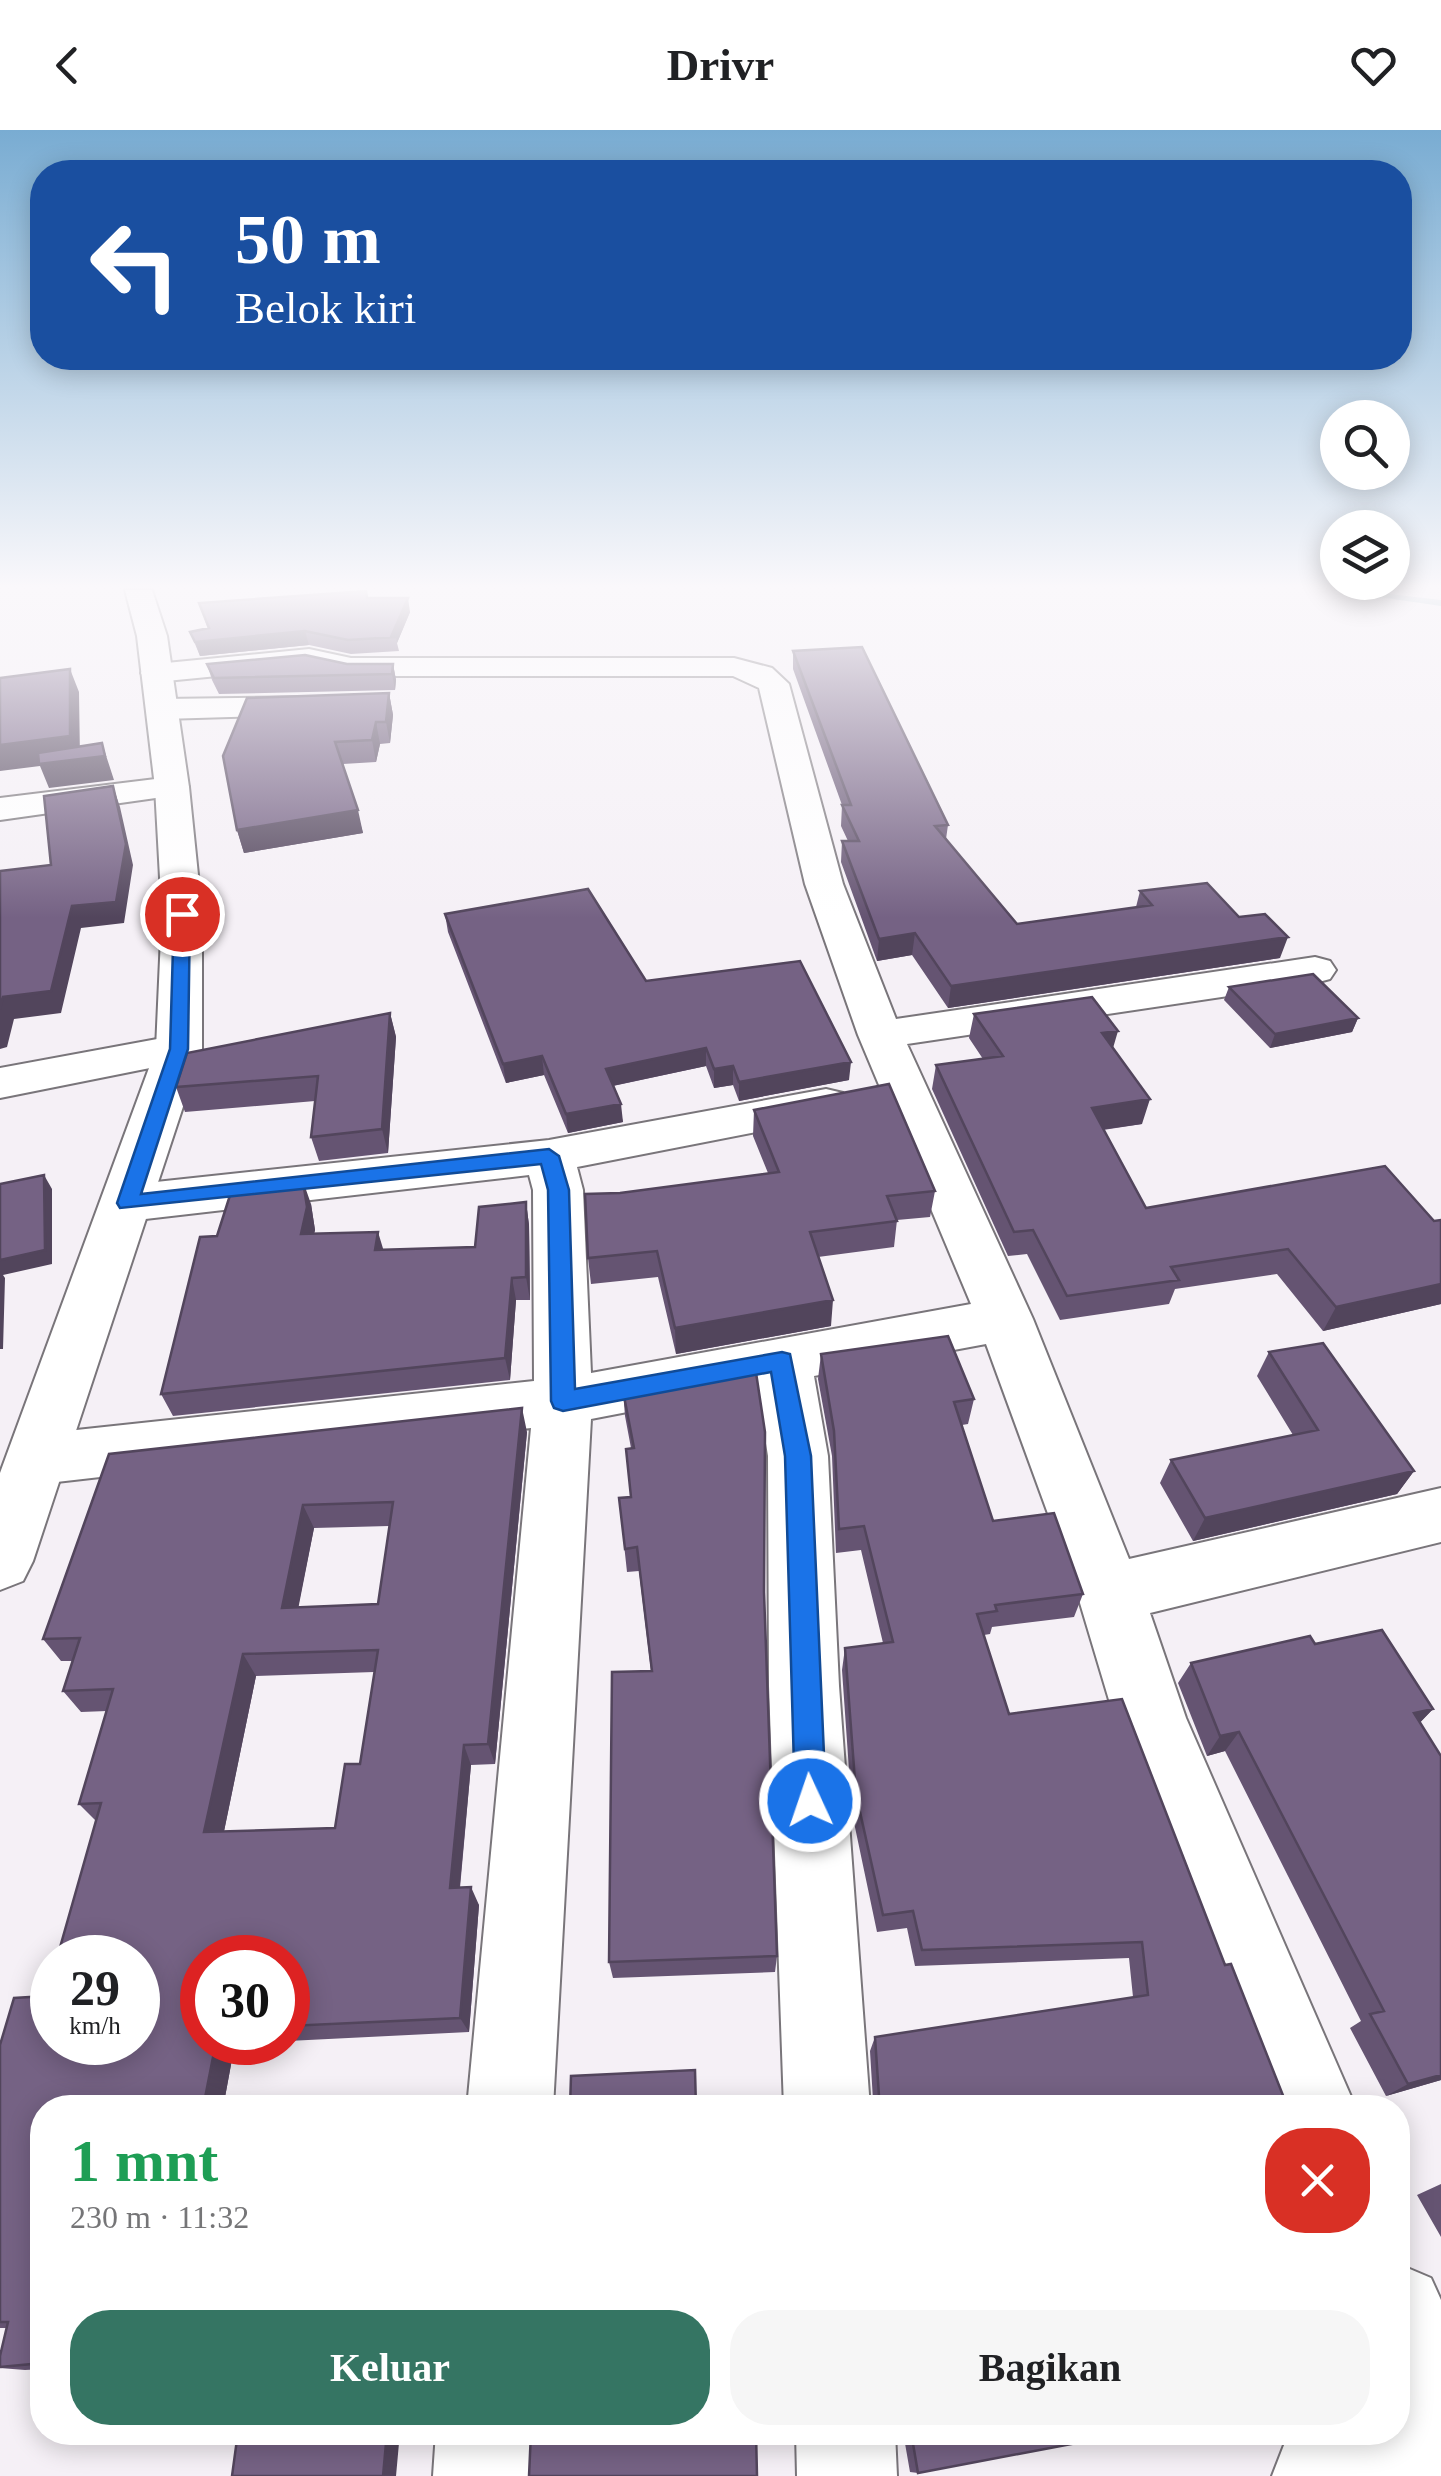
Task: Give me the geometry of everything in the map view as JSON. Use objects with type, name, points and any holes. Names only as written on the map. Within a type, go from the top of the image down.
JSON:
[{"type":"street","points":[[0,1562],[179,1049],[182,914],[161,699]]},
{"type":"street","points":[[268,699],[351,706]]},
{"type":"street","points":[[778,699],[824,884],[880,1035],[1005,1318],[1110,1593],[1151,1720],[1308,2095]]},
{"type":"street","points":[[0,808],[172,787]]},
{"type":"street","points":[[880,1035],[1316,970]]},
{"type":"street","points":[[0,1082],[179,1049]]},
{"type":"street","points":[[128,1203],[549,1156],[902,1090]]},
{"type":"street","points":[[511,2095],[563,1401],[558,1190],[549,1156]]},
{"type":"street","points":[[38,1459],[563,1401],[1005,1318]]},
{"type":"street","points":[[782,1361],[798,1456],[804,1686],[826,2095]]},
{"type":"street","points":[[1110,1593],[1441,1515]]},
{"type":"street","points":[[1410,2339],[1441,2415]]},
{"type":"street","points":[[483,2476],[485,2445]]},
{"type":"street","points":[[845,2445],[847,2476]]},
{"type":"street","points":[[1322,2476],[1441,2447]]},
{"type":"building","points":[[0,699],[70,699],[70,736],[0,745]]},
{"type":"building","points":[[246,699],[388,699],[386,722],[376,722],[372,740],[335,742],[358,810],[237,830],[223,756]]},
{"type":"building","points":[[811,699],[887,699],[948,825],[935,826],[1017,924],[1152,905],[1140,891],[1207,883],[1239,917],[1265,914],[1288,937],[951,986],[915,933],[879,939],[842,841],[859,841],[842,805],[851,805]]},
{"type":"building","points":[[102,743],[105,756],[39,764],[38,753]]},
{"type":"building","points":[[113,786],[126,844],[116,902],[72,906],[51,991],[3,997],[0,1009],[0,871],[51,865],[44,796]]},
{"type":"building","points":[[588,889],[646,981],[800,961],[851,1062],[739,1082],[733,1066],[714,1069],[706,1048],[606,1069],[621,1104],[566,1114],[542,1056],[503,1064],[445,914]]},
{"type":"building","points":[[1313,974],[1358,1018],[1275,1034],[1229,987]]},
{"type":"building","points":[[1092,997],[1118,1031],[1102,1033],[1150,1099],[1092,1108],[1146,1208],[1385,1166],[1434,1221],[1441,1220],[1441,1284],[1336,1307],[1288,1249],[1171,1267],[1179,1280],[1067,1296],[1033,1230],[1014,1232],[936,1065],[1003,1056],[974,1014]]},
{"type":"building","points":[[390,1013],[382,1129],[311,1137],[318,1076],[176,1087],[187,1053]]},
{"type":"building","points":[[889,1084],[935,1191],[887,1196],[897,1221],[810,1232],[833,1300],[675,1328],[657,1251],[588,1258],[585,1194],[779,1172],[754,1110]]},
{"type":"building","points":[[44,1175],[45,1250],[0,1260],[0,1184]]},
{"type":"building","points":[[303,1181],[307,1207],[301,1234],[378,1232],[375,1250],[475,1247],[479,1207],[526,1202],[526,1277],[512,1278],[505,1358],[161,1394],[200,1237],[217,1236],[232,1189]]},
{"type":"building","points":[[948,1336],[974,1399],[954,1402],[993,1521],[1054,1513],[1083,1594],[995,1605],[997,1611],[977,1614],[1009,1714],[1122,1699],[1225,1965],[1231,1964],[1283,2095],[879,2095],[875,2037],[1148,1995],[1142,1942],[922,1950],[913,1911],[883,1915],[856,1794],[845,1648],[893,1642],[864,1526],[839,1529],[834,1431],[821,1354]]},
{"type":"building","points":[[1323,1343],[1414,1471],[1205,1518],[1171,1460],[1318,1430],[1269,1352]]},
{"type":"building","points":[[755,1366],[765,1432],[764,1592],[777,1956],[609,1962],[612,1672],[652,1671],[637,1547],[625,1549],[619,1498],[631,1497],[626,1449],[634,1448],[623,1391]]},
{"type":"building","points":[[522,1408],[488,1744],[464,1745],[450,1888],[471,1887],[460,2018],[310,2025],[310,1935],[180,1935],[180,2065],[211,2065],[206,2095],[30,2095],[30,2364],[0,2367],[8,2322],[0,2322],[0,2045],[14,1998],[30,1997],[30,2065],[160,2065],[160,1935],[64,1935],[101,1803],[79,1804],[113,1689],[63,1691],[80,1638],[43,1639],[109,1454]],"holes":[[[393,1502],[378,1604],[282,1608],[303,1505]],[[378,1650],[360,1764],[345,1764],[335,1828],[204,1832],[243,1654]]]},
{"type":"building","points":[[1382,1630],[1433,1709],[1414,1713],[1441,1756],[1441,2075],[1408,2084],[1370,2014],[1384,2011],[1239,1732],[1220,1736],[1191,1663],[1310,1636],[1315,1644]]},
{"type":"building","points":[[695,2070],[696,2095],[570,2095],[571,2076]]},
{"type":"building","points":[[236,2445],[386,2445],[383,2476],[232,2476]]},
{"type":"building","points":[[530,2445],[756,2445],[757,2476],[529,2476]]},
{"type":"building","points":[[913,2445],[1066,2445],[918,2473]]},
{"type":"route","points":[[182,914],[179,1049],[128,1203],[549,1156],[558,1190],[563,1401],[782,1361],[798,1456],[810,1801]]}]
